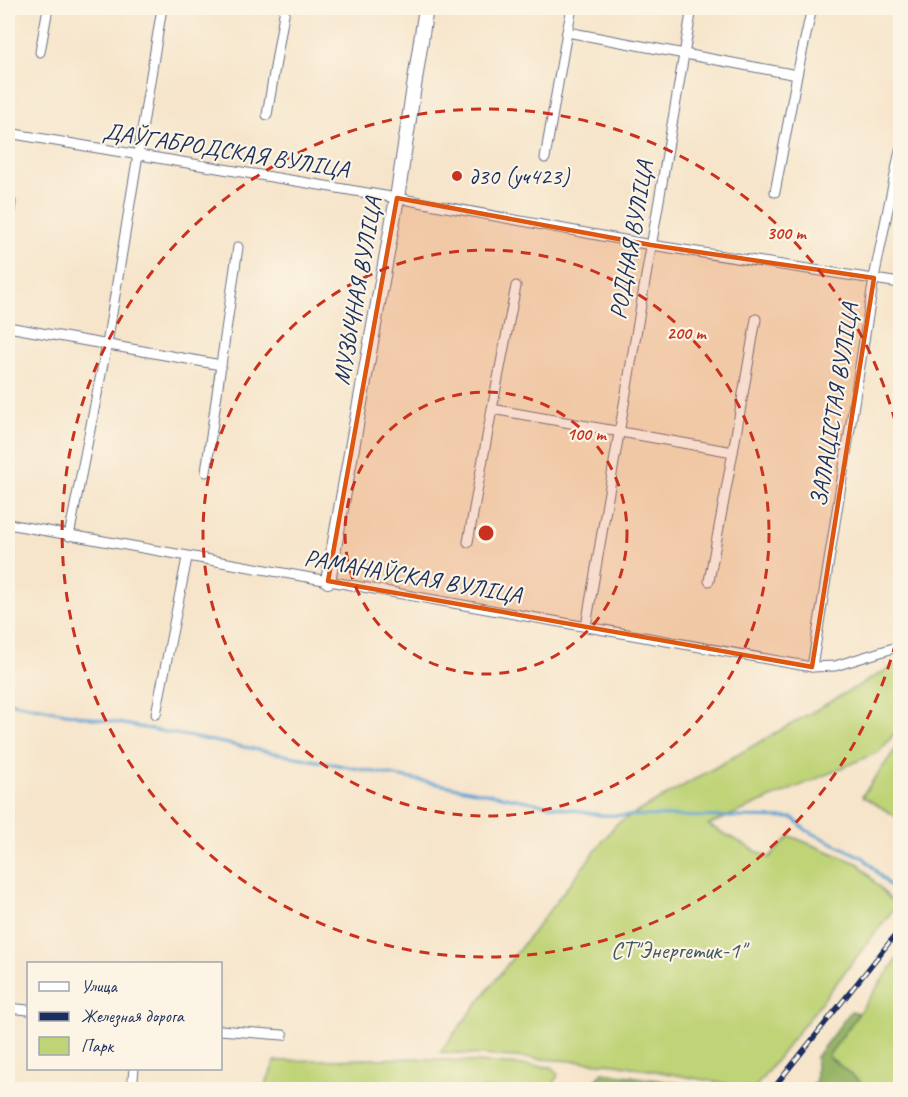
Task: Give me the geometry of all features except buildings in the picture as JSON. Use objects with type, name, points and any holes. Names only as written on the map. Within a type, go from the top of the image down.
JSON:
[{"type":"street","points":[[40,52],[48,8]]},
{"type":"street","points":[[69,536],[107,344],[162,8]]},
{"type":"street","points":[[267,115],[285,8]]},
{"type":"street","name":"МУЗЫЧНАЯ ВУЛІЦА","points":[[328,581],[397,198],[426,8]]},
{"type":"street","points":[[545,158],[572,8]]},
{"type":"street","name":"РОДНАЯ ВУЛІЦА","points":[[586,626],[692,8]]},
{"type":"street","points":[[775,192],[812,8]]},
{"type":"street","points":[[567,32],[797,75]]},
{"type":"street","name":"ДАЎГАБРОДСКАЯ ВУЛІЦА","points":[[8,133],[397,198],[651,245],[900,283]]},
{"type":"street","name":"ЗАЛАЦІСТАЯ ВУЛІЦА","points":[[812,667],[874,278],[900,150]]},
{"type":"street","points":[[8,226],[11,202]]},
{"type":"street","points":[[206,472],[238,247]]},
{"type":"street","points":[[468,542],[516,286]]},
{"type":"street","points":[[709,581],[756,319]]},
{"type":"street","points":[[8,327],[221,365]]},
{"type":"street","points":[[492,409],[618,434],[733,452]]},
{"type":"street","name":"РАМАНАЎСКАЯ ВУЛІЦА","points":[[8,524],[187,558],[812,667],[835,666],[900,646]]},
{"type":"street","points":[[156,714],[187,558]]},
{"type":"street","points":[[8,1008],[27,1010]]},
{"type":"street","points":[[222,1030],[283,1035]]},
{"type":"street","points":[[132,1089],[134,1070]]},
{"type":"highlighted area","points":[[397,198],[651,245],[874,278],[812,667],[328,581]]},
{"type":"green space","name":"СТ\"Энергетик-1\"","points":[[900,662],[900,727],[879,752],[708,825],[769,858],[790,836],[859,864],[896,906],[754,1089],[616,1064],[440,1052],[616,824]]},
{"type":"green space","points":[[900,743],[900,819],[862,796]]},
{"type":"green space","points":[[900,955],[900,1089],[869,1089],[828,1056]]},
{"type":"green space","points":[[851,1011],[859,1013],[828,1056],[869,1089],[810,1089],[816,1081],[816,1057]]},
{"type":"green space","points":[[417,1058],[551,1067],[558,1074],[552,1089],[264,1089],[275,1061]]},
{"type":"green space","points":[[603,1072],[717,1089],[559,1089],[561,1085],[593,1084]]},
{"type":"waterway","points":[[8,702],[600,815],[793,818],[806,830],[864,858],[900,897]]},
{"type":"railway","points":[[772,1090],[900,929]]},
{"type":"place","name":"д30 (уч423)","points":[[457,176]]}]
